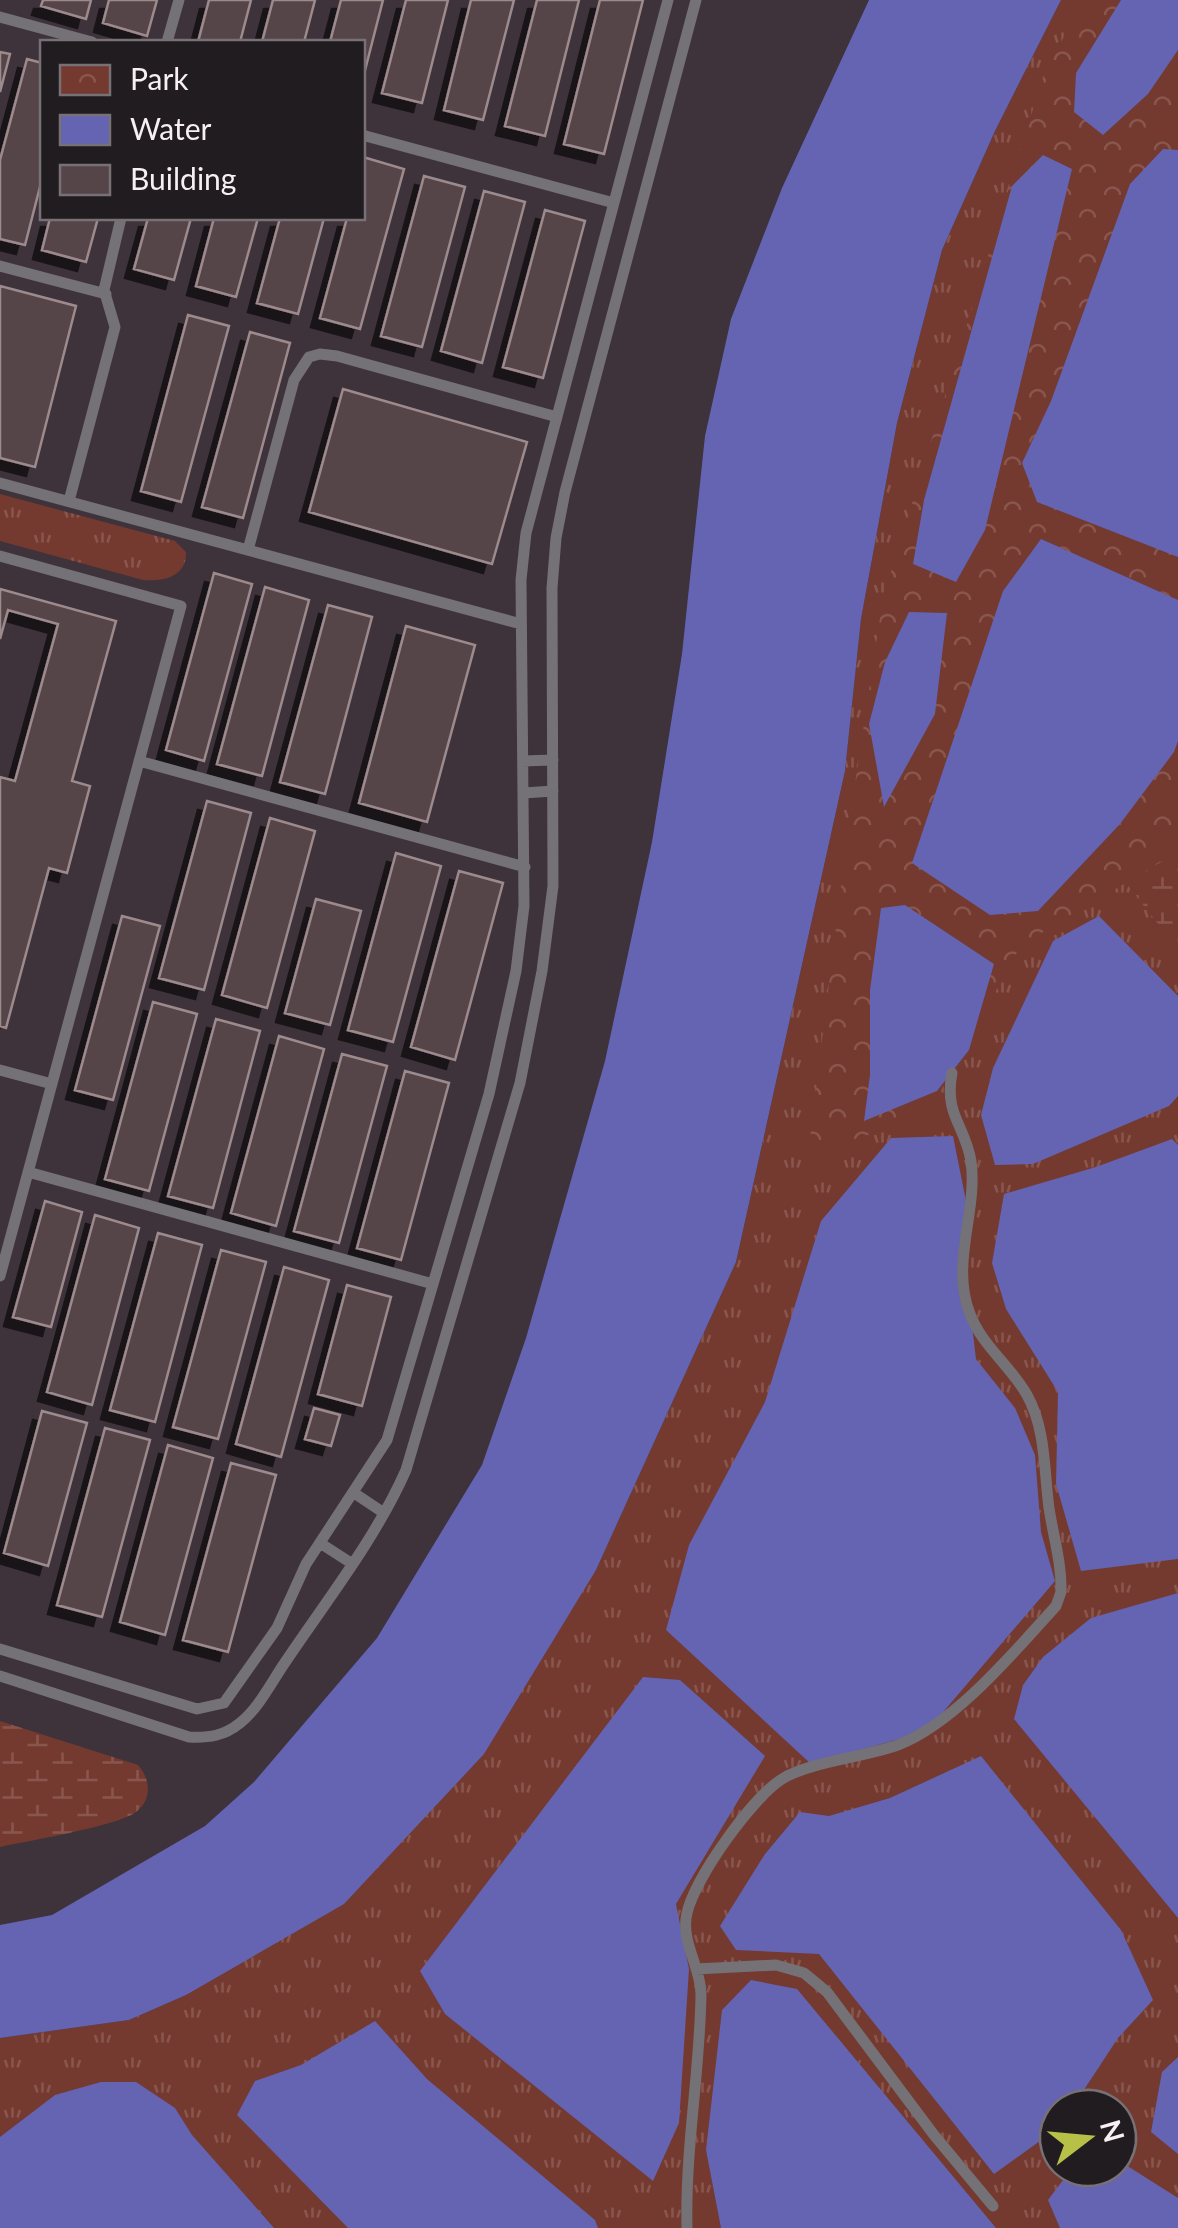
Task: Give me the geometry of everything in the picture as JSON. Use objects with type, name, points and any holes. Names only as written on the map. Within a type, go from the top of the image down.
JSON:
[{"type":"lane","points":[[168,40],[178,0]]},
{"type":"lane","points":[[0,1649],[198,1709],[217,1706],[231,1697],[277,1628],[306,1564],[387,1440],[508,1014],[522,939],[521,580],[526,532],[668,0]]},
{"type":"lane","points":[[0,1676],[174,1733],[212,1738],[229,1731],[249,1716],[384,1512],[406,1470],[529,1047],[553,886],[552,588],[560,515],[696,0]]},
{"type":"lane","points":[[0,18],[84,40]]},
{"type":"lane","points":[[365,135],[614,203]]},
{"type":"lane","points":[[68,501],[115,327],[106,294],[106,275],[120,220]]},
{"type":"lane","points":[[0,266],[106,294]]},
{"type":"lane","points":[[248,550],[294,380],[309,357],[337,356],[557,418]]},
{"type":"lane","points":[[0,483],[521,624]]},
{"type":"lane","points":[[0,556],[181,606],[0,1276]]},
{"type":"lane","points":[[523,761],[553,760]]},
{"type":"lane","points":[[139,761],[524,867]]},
{"type":"lane","points":[[524,793],[553,792]]},
{"type":"lane","points":[[0,1070],[52,1084]]},
{"type":"lane","points":[[686,2228],[686,2170],[701,1994],[688,1944],[686,1916],[696,1889],[748,1810],[782,1778],[902,1743],[946,1719],[1039,1625],[1056,1606],[1061,1592],[1044,1449],[1035,1418],[1027,1396],[982,1337],[964,1292],[962,1265],[971,1161],[950,1105],[952,1073]]},
{"type":"lane","points":[[28,1172],[433,1284]]},
{"type":"lane","points":[[354,1492],[384,1512]]},
{"type":"lane","points":[[320,1543],[351,1563]]},
{"type":"lane","points":[[696,1969],[776,1965],[804,1972],[827,1992],[992,2206]]},
{"type":"green space","points":[[1061,0],[1178,0],[1178,2228],[0,2228],[0,2038],[129,2020],[186,1995],[596,1570],[736,1262],[845,771],[861,619],[897,423],[942,250],[995,131]]},
{"type":"green space","points":[[1086,0],[1178,0],[1178,852],[1021,945],[927,1116],[808,1154],[848,830],[883,598],[1046,67]]},
{"type":"green space","points":[[0,494],[175,541],[186,552],[183,567],[173,576],[143,580],[0,541]]},
{"type":"green space","points":[[1178,795],[1178,949],[1114,868]]},
{"type":"green space","points":[[0,1721],[138,1765],[147,1782],[145,1801],[136,1812],[111,1823],[0,1847]]},
{"type":"water","points":[[869,0],[1061,0],[995,131],[942,250],[897,423],[861,619],[845,771],[736,1262],[596,1570],[484,1754],[344,1904],[186,1995],[129,2020],[0,2038],[0,1925],[52,1915],[205,1826],[254,1782],[377,1638],[482,1465],[526,1338],[605,1061],[652,842],[682,654],[705,436],[731,319],[782,188]]},
{"type":"water","points":[[1121,0],[1178,0],[1178,50],[1148,94],[1103,135],[1074,112],[1076,73]]},
{"type":"water","points":[[1163,149],[1178,150],[1178,557],[1037,502],[1022,463],[1051,401],[1130,184]]},
{"type":"water","points":[[1043,155],[1072,169],[985,530],[956,582],[913,564],[924,500],[1012,186]]},
{"type":"water","points":[[1041,539],[1178,600],[1178,741],[1174,752],[1120,824],[1038,911],[990,915],[912,863],[1003,591]]},
{"type":"water","points":[[909,612],[947,613],[935,714],[884,807],[869,724],[885,662]]},
{"type":"water","points":[[905,905],[994,964],[969,1050],[937,1091],[864,1121],[870,1075],[870,990],[881,908]]},
{"type":"water","points":[[1099,916],[1178,996],[1178,1096],[1169,1106],[1033,1164],[995,1165],[981,1115],[993,1068],[1053,941]]},
{"type":"water","points":[[953,1136],[968,1211],[967,1283],[976,1359],[1015,1408],[1035,1455],[1041,1532],[1055,1581],[927,1731],[811,1764],[666,1630],[689,1545],[765,1402],[821,1221],[891,1138]]},
{"type":"water","points":[[1172,1139],[1178,1145],[1178,1559],[1081,1571],[1056,1484],[1058,1392],[1006,1309],[992,1263],[1004,1194]]},
{"type":"water","points":[[1178,1593],[1178,1918],[1014,1719],[1023,1685],[1043,1657],[1091,1618]]},
{"type":"water","points":[[643,1677],[680,1680],[765,1756],[676,1904],[689,1969],[679,2123],[653,2181],[445,2014],[420,1971]]},
{"type":"water","points":[[981,1756],[1121,1930],[1153,2000],[1118,2038],[1085,2088],[1038,2088],[1038,2142],[994,2174],[819,1954],[736,1950],[720,1926],[765,1854],[800,1812],[829,1816],[890,1798]]},
{"type":"water","points":[[751,1980],[797,1989],[996,2228],[721,2228],[706,2150],[722,2010]]},
{"type":"water","points":[[375,2021],[427,2079],[595,2220],[598,2228],[348,2228],[237,2115],[255,2081],[301,2065]]},
{"type":"water","points":[[1178,2057],[1178,2154],[1151,2132],[1162,2072]]},
{"type":"water","points":[[101,2082],[136,2082],[175,2108],[192,2135],[274,2228],[0,2228],[0,2137],[55,2095]]},
{"type":"water","points":[[1138,2173],[1178,2198],[1178,2228],[1060,2228],[1048,2200],[1057,2188],[1138,2188]]},
{"type":"building","points":[[43,0],[91,0],[86,19],[41,6]]},
{"type":"building","points":[[109,0],[157,0],[147,36],[103,23]]},
{"type":"building","points":[[209,0],[251,0],[241,40],[199,40]]},
{"type":"building","points":[[273,0],[315,0],[305,40],[263,40]]},
{"type":"building","points":[[341,0],[383,0],[365,70],[365,40],[331,40]]},
{"type":"building","points":[[406,0],[448,0],[422,103],[382,93]]},
{"type":"building","points":[[471,0],[514,0],[483,120],[444,110]]},
{"type":"building","points":[[537,0],[579,0],[545,136],[505,126]]},
{"type":"building","points":[[600,0],[643,0],[604,154],[564,144]]},
{"type":"building","points":[[0,52],[10,54],[0,92]]},
{"type":"building","points":[[27,59],[40,62],[40,187],[25,245],[0,239],[0,160]]},
{"type":"building","points":[[365,158],[404,169],[360,329],[320,318],[346,220],[365,220]]},
{"type":"building","points":[[424,176],[465,187],[422,347],[381,336]]},
{"type":"building","points":[[484,191],[525,202],[482,363],[441,351]]},
{"type":"building","points":[[545,210],[585,221],[543,378],[503,367]]},
{"type":"building","points":[[50,220],[97,220],[86,262],[42,250]]},
{"type":"building","points":[[147,220],[190,220],[174,280],[134,269]]},
{"type":"building","points":[[213,220],[257,220],[236,297],[196,286]]},
{"type":"building","points":[[279,220],[323,220],[298,314],[257,303]]},
{"type":"building","points":[[0,286],[76,306],[35,467],[0,458]]},
{"type":"building","points":[[188,315],[229,326],[181,502],[141,491]]},
{"type":"building","points":[[250,332],[290,343],[243,518],[202,507]]},
{"type":"building","points":[[343,389],[527,442],[492,564],[309,512]]},
{"type":"building","points":[[214,573],[252,584],[204,761],[166,750]]},
{"type":"building","points":[[265,587],[309,600],[262,776],[217,764]]},
{"type":"building","points":[[0,589],[116,621],[72,781],[90,786],[67,873],[49,868],[6,1028],[0,1026],[0,777],[15,781],[58,624],[8,610],[0,639]]},
{"type":"building","points":[[328,605],[372,617],[325,794],[280,782]]},
{"type":"building","points":[[406,626],[475,645],[427,822],[359,803]]},
{"type":"building","points":[[207,801],[251,813],[204,990],[159,978]]},
{"type":"building","points":[[270,818],[315,831],[267,1008],[222,995]]},
{"type":"building","points":[[396,853],[441,866],[393,1042],[348,1030]]},
{"type":"building","points":[[459,871],[503,883],[455,1060],[411,1047]]},
{"type":"building","points":[[316,899],[361,911],[330,1025],[285,1013]]},
{"type":"building","points":[[122,916],[160,926],[113,1100],[75,1090]]},
{"type":"building","points":[[153,1002],[197,1014],[149,1191],[105,1179]]},
{"type":"building","points":[[216,1019],[260,1031],[213,1208],[168,1196]]},
{"type":"building","points":[[279,1036],[324,1049],[276,1226],[231,1213]]},
{"type":"building","points":[[342,1054],[387,1066],[339,1243],[294,1231]]},
{"type":"building","points":[[405,1071],[449,1083],[401,1260],[357,1248]]},
{"type":"building","points":[[45,1201],[82,1212],[51,1327],[13,1317]]},
{"type":"building","points":[[95,1215],[139,1228],[92,1405],[47,1392]]},
{"type":"building","points":[[158,1233],[202,1245],[155,1422],[110,1410]]},
{"type":"building","points":[[221,1250],[266,1262],[218,1439],[173,1427]]},
{"type":"building","points":[[284,1267],[329,1280],[281,1457],[236,1444]]},
{"type":"building","points":[[347,1285],[391,1297],[362,1406],[318,1394]]},
{"type":"building","points":[[314,1408],[340,1415],[331,1446],[305,1439]]},
{"type":"building","points":[[42,1411],[87,1423],[48,1566],[4,1553]]},
{"type":"building","points":[[105,1428],[150,1440],[102,1617],[57,1605]]},
{"type":"building","points":[[168,1445],[213,1458],[165,1635],[120,1622]]},
{"type":"building","points":[[231,1463],[276,1475],[228,1652],[183,1640]]}]
